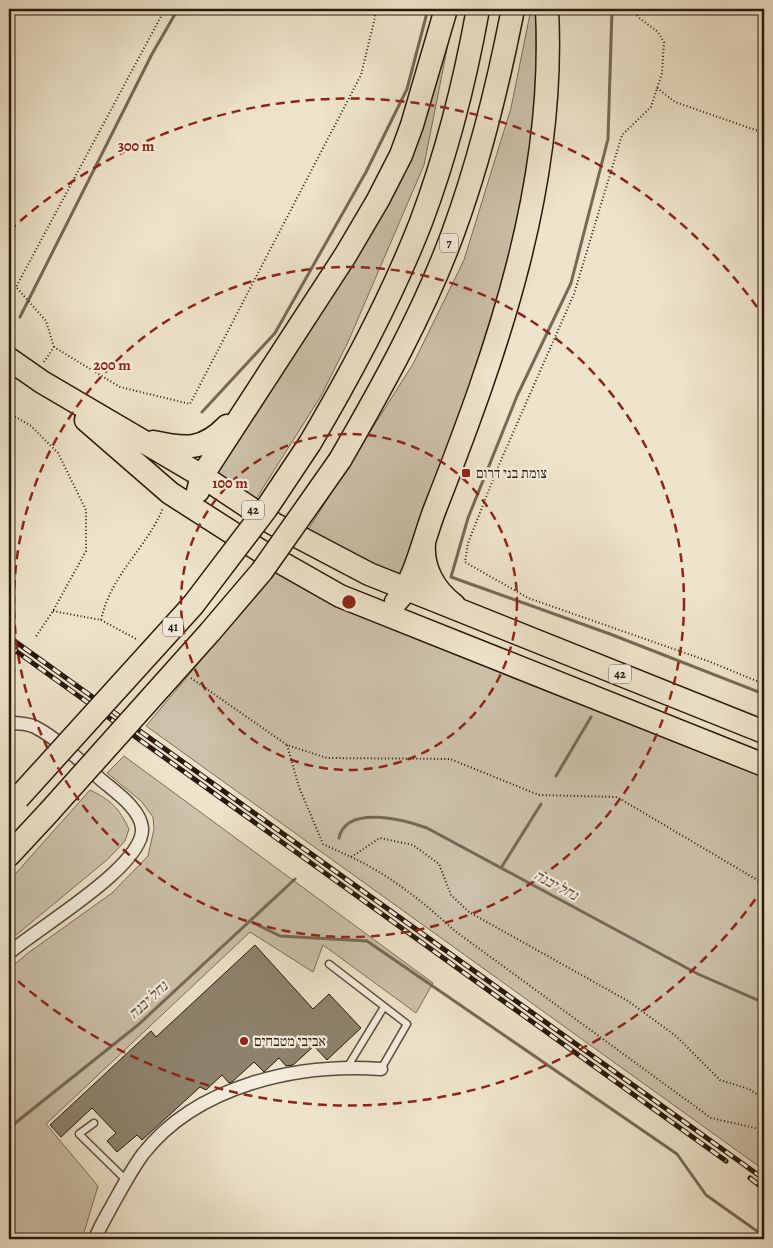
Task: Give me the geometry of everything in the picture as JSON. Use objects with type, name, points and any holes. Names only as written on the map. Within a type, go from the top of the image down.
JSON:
[{"type":"highway","points":[[201,514],[197,504],[197,493],[202,476],[243,410],[345,256],[390,177],[423,92],[446,9]]},
{"type":"highway","name":"41","points":[[13,803],[193,605],[240,544],[310,443],[364,347],[421,222],[461,90],[478,9]]},
{"type":"highway","name":"7","points":[[340,460],[394,363],[453,234],[471,182],[492,108],[513,9]]},
{"type":"highway","points":[[376,611],[388,608],[397,602],[406,591],[424,536],[480,395],[507,311],[527,225],[543,138],[548,61],[547,9]]},
{"type":"highway","name":"42","points":[[9,359],[38,379],[202,476],[274,524],[319,549],[406,591],[764,732]]},
{"type":"highway","name":"42","points":[[38,379],[170,493],[201,514],[340,596],[688,733],[764,765]]},
{"type":"highway","points":[[135,437],[175,446],[200,445],[224,430],[243,410]]},
{"type":"highway","name":"41","points":[[9,855],[210,632],[262,571],[340,460]]},
{"type":"highway","points":[[424,536],[424,555],[430,578],[436,589],[444,597],[474,617]]},
{"type":"street","points":[[9,723],[35,727],[74,756],[127,803],[138,817],[142,828],[136,850],[120,869],[9,953]]},
{"type":"street","points":[[94,1239],[126,1180],[144,1153],[165,1132],[183,1118],[220,1096],[244,1085],[282,1074],[348,1066],[381,1068]]},
{"type":"street","points":[[102,1239],[113,1205]]},
{"type":"lane","points":[[328,964],[407,1024],[381,1068]]},
{"type":"lane","points":[[348,1066],[384,1007]]},
{"type":"lane","points":[[94,1123],[79,1134],[126,1180]]},
{"type":"path","points":[[165,9],[16,287],[46,321],[54,346],[120,387],[190,404],[361,75],[377,9]]},
{"type":"path","points":[[634,9],[638,17],[658,32],[664,42],[662,72],[651,106],[622,135],[574,294],[498,467],[468,544],[465,562],[528,598],[708,661],[764,684]]},
{"type":"path","points":[[657,88],[675,102],[764,133]]},
{"type":"path","points":[[38,379],[54,346]]},
{"type":"path","points":[[9,413],[31,426],[58,452],[86,510],[86,551],[54,611],[35,638]]},
{"type":"path","points":[[100,620],[110,590],[124,566],[157,523],[170,493]]},
{"type":"path","points":[[54,611],[100,620],[130,634],[145,645]]},
{"type":"path","points":[[9,680],[16,668]]},
{"type":"path","points":[[184,674],[287,745],[327,758],[450,759],[538,795],[617,797],[764,884]]},
{"type":"path","points":[[287,745],[299,787],[322,844],[370,866],[424,903],[455,930],[711,1118],[764,1130]]},
{"type":"path","points":[[351,857],[380,838],[413,845],[439,864],[451,895],[469,912],[628,1001],[676,1036],[720,1080],[749,1089],[764,1099]]},
{"type":"shaded area","points":[[455,9],[424,165],[348,342],[321,396],[256,499],[211,476],[387,207],[409,162]]},
{"type":"shaded area","points":[[531,9],[536,9],[536,101],[532,156],[518,217],[489,333],[400,578],[306,533],[413,364],[464,260],[511,108]]},
{"type":"shaded area","points":[[278,568],[764,777],[764,1170],[146,726]]},
{"type":"shaded area","points":[[124,756],[433,983],[416,1013],[323,945],[313,972],[250,932],[46,1124],[98,1186],[82,1239],[9,1239],[9,969],[28,953],[112,893],[148,856],[154,829],[153,817],[141,801],[107,773]]},
{"type":"shaded area","points":[[90,790],[104,797],[122,815],[129,829],[125,841],[108,859],[9,941],[9,881]]},
{"type":"building","name":"אביבי מטבחים","points":[[255,945],[313,1009],[329,994],[361,1028],[327,1060],[314,1046],[293,1065],[286,1066],[279,1058],[264,1072],[254,1062],[229,1083],[222,1075],[206,1090],[200,1087],[142,1140],[137,1135],[117,1152],[107,1141],[116,1133],[92,1108],[61,1137],[50,1125],[151,1031],[156,1037]]},
{"type":"waterway","points":[[20,317],[152,54],[178,9]]},
{"type":"waterway","points":[[202,412],[275,333],[366,172],[407,89],[428,9]]},
{"type":"waterway","points":[[612,9],[608,139],[571,283],[517,396],[468,518],[451,577],[610,634],[764,694]]},
{"type":"waterway","points":[[556,776],[591,717]]},
{"type":"waterway","points":[[501,868],[541,804]]},
{"type":"waterway","name":"נחל יבנה","points":[[339,838],[344,827],[353,821],[364,818],[377,817],[405,821],[427,828],[698,974],[764,1003]]},
{"type":"waterway","name":"נחל יבנה","points":[[9,1128],[138,1025],[295,879]]},
{"type":"waterway","points":[[250,921],[280,936],[367,941],[677,1154],[706,1195],[764,1236]]},
{"type":"railway","points":[[9,637],[764,1179]]},
{"type":"railway","points":[[9,646],[726,1161]]},
{"type":"railway","points":[[750,1178],[764,1189]]},
{"type":"place","name":"צומת בני דרום","points":[[466,473]]},
{"type":"place","name":"אביבי מטבחים","points":[[244,1041]]}]
